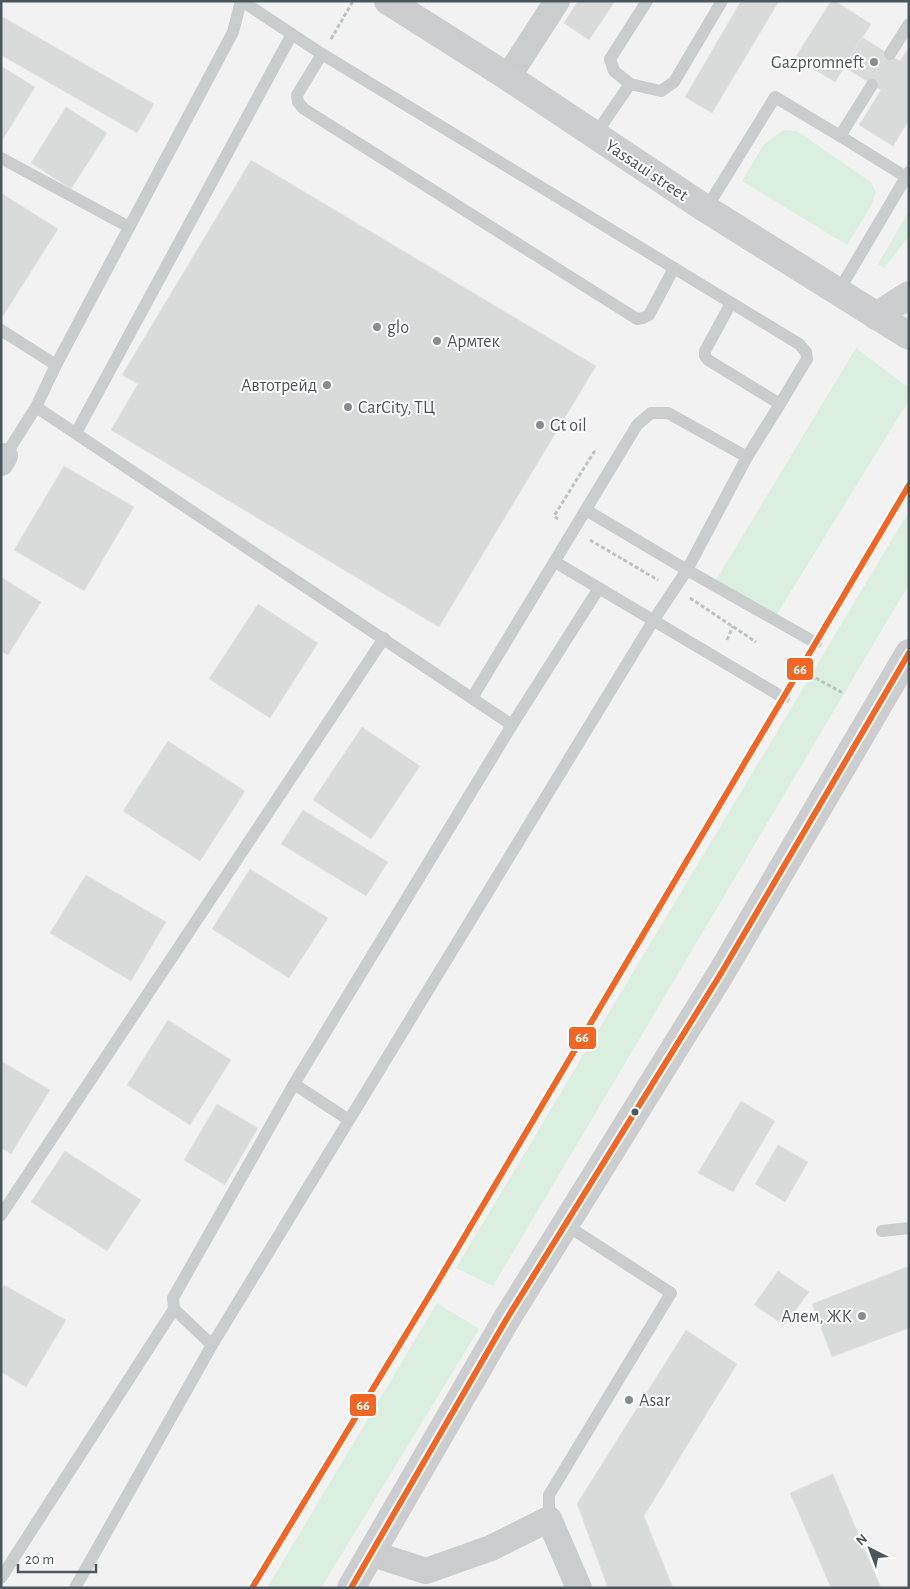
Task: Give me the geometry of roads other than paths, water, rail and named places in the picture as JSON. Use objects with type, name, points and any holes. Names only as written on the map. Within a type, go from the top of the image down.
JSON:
[{"type":"street","name":"Yassaui street","points":[[388,1],[508,77],[706,209],[909,336]]},
{"type":"street","points":[[508,77],[557,1]]},
{"type":"street","points":[[876,316],[909,295]]},
{"type":"street","points":[[351,1588],[506,1320],[720,975],[906,664]]},
{"type":"street","points":[[370,1553],[426,1570],[491,1548],[549,1519],[579,1588]]},
{"type":"lane","points":[[3,459],[36,406],[56,364],[233,32],[242,1],[322,54],[799,344],[806,352],[807,359],[747,457],[687,570],[653,621],[212,1345],[75,1588]]},
{"type":"lane","points":[[647,1],[610,59],[614,71],[630,84],[661,91],[674,82],[722,1]]},
{"type":"lane","points":[[890,54],[909,24]]},
{"type":"lane","points":[[76,433],[292,34]]},
{"type":"lane","points":[[322,54],[297,95],[298,102],[304,109],[637,319],[649,315],[674,268]]},
{"type":"lane","points":[[595,135],[630,84]]},
{"type":"lane","points":[[840,136],[872,85]]},
{"type":"lane","points":[[706,209],[775,96],[907,175],[838,292]]},
{"type":"lane","points":[[1,158],[129,227]]},
{"type":"lane","points":[[731,303],[705,351],[705,356],[708,360],[780,404]]},
{"type":"lane","points":[[1,330],[56,364]]},
{"type":"lane","points":[[36,406],[384,638],[512,726]]},
{"type":"lane","points":[[472,698],[637,425],[651,412],[668,414],[747,457]]},
{"type":"lane","points":[[586,510],[816,643]]},
{"type":"lane","points":[[555,562],[784,698]]},
{"type":"lane","points":[[1,1578],[174,1309],[173,1298],[294,1084],[512,726],[599,588]]},
{"type":"lane","points":[[1,1216],[384,638]]},
{"type":"lane","points":[[294,1084],[349,1120]]},
{"type":"lane","points":[[549,1519],[549,1495],[671,1293],[566,1225]]},
{"type":"lane","points":[[882,1231],[909,1228]]},
{"type":"lane","points":[[174,1309],[212,1345]]},
{"type":"place","name":"Gazpromneft","points":[[874,62]]},
{"type":"place","name":"glo","points":[[377,327]]},
{"type":"place","name":"Армтек","points":[[437,341]]},
{"type":"place","name":"Автотрейд","points":[[327,385]]},
{"type":"place","name":"CarCity, ТЦ","points":[[348,407]]},
{"type":"place","name":"Gt oil","points":[[540,425]]},
{"type":"place","name":"Алем, ЖК","points":[[862,1316]]},
{"type":"place","name":"Asar","points":[[629,1400]]}]
